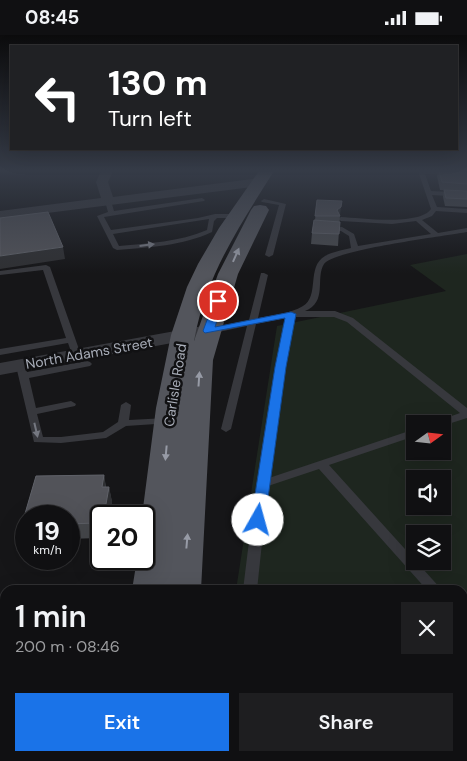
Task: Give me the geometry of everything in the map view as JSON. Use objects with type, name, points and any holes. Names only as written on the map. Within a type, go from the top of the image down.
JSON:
[{"type":"main road","name":"Carlisle Road","points":[[182,585],[200,360],[195,333],[194,296],[207,264],[221,239],[245,205]]},
{"type":"main road","name":"Carlisle Road","points":[[152,585],[174,377],[262,205]]},
{"type":"main road","points":[[140,585],[156,543]]},
{"type":"street","points":[[0,215],[126,205]]},
{"type":"street","name":"North Adams Street","points":[[0,369],[22,371],[74,357],[195,333]]},
{"type":"lane","points":[[110,207],[100,216],[109,231],[112,242],[117,248],[182,240],[202,235],[210,231],[211,211],[206,205]]},
{"type":"lane","points":[[269,255],[283,205]]},
{"type":"lane","points":[[433,205],[434,209]]},
{"type":"lane","points":[[434,209],[467,211]]},
{"type":"lane","points":[[341,219],[392,222],[417,219],[430,215],[434,209]]},
{"type":"lane","points":[[109,231],[198,220],[211,211],[237,216]]},
{"type":"lane","points":[[417,219],[436,235]]},
{"type":"lane","points":[[316,228],[342,229],[352,235],[356,249]]},
{"type":"lane","points":[[195,333],[254,322],[306,309],[314,300],[320,264],[328,257],[356,249],[467,230]]},
{"type":"lane","points":[[0,273],[46,267],[74,357],[0,352]]},
{"type":"lane","points":[[226,429],[254,322],[264,275]]},
{"type":"lane","points":[[291,314],[335,314],[350,320],[467,413]]},
{"type":"lane","points":[[251,585],[262,484],[280,367],[291,314]]},
{"type":"lane","points":[[22,371],[38,440],[46,441],[106,435],[123,423],[168,421]]},
{"type":"lane","points":[[32,412],[70,404]]},
{"type":"lane","points":[[123,423],[126,405]]},
{"type":"lane","points":[[451,419],[467,413]]},
{"type":"lane","points":[[262,484],[406,435]]},
{"type":"lane","points":[[321,464],[430,585]]},
{"type":"shaded area","points":[[467,254],[467,585],[237,585],[277,326],[446,291],[410,265]]},
{"type":"building","points":[[316,205],[341,205],[337,210],[340,216],[315,216]]},
{"type":"building","points":[[48,212],[63,247],[0,256],[0,218]]},
{"type":"building","points":[[314,220],[340,222],[339,234],[312,233]]},
{"type":"building","points":[[104,475],[102,487],[109,487],[106,504],[90,505],[90,523],[80,524],[80,505],[28,505],[36,476]]},
{"type":"route","points":[[218,301],[208,331],[291,314],[280,367],[258,520]]}]
